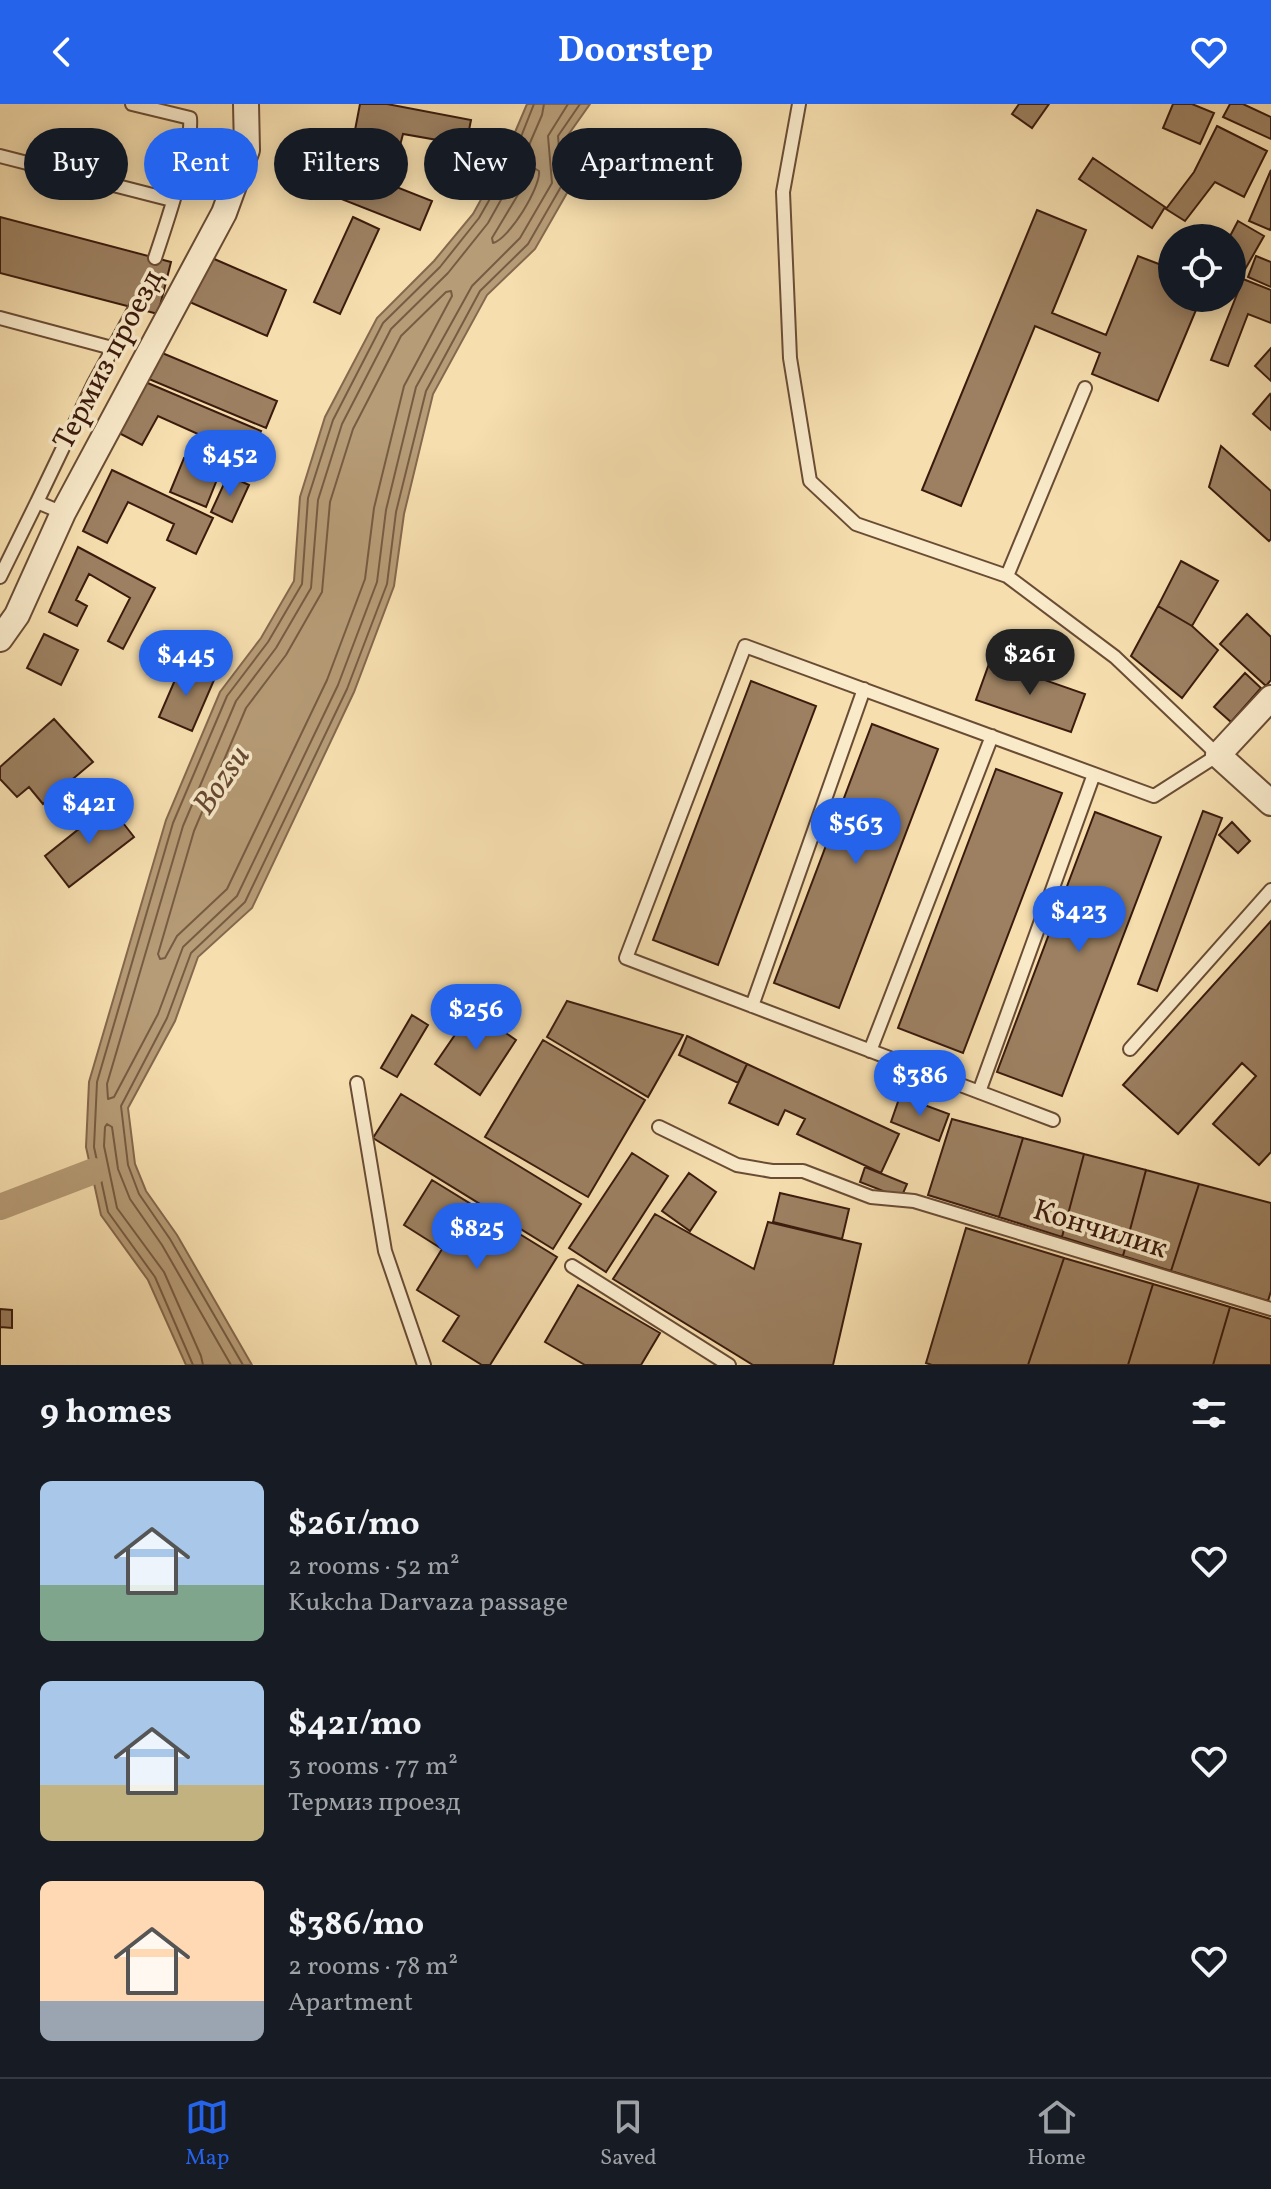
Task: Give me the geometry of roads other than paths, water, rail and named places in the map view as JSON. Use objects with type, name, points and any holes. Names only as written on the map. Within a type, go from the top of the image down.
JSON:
[{"type":"street","name":"Термиз проезд","points":[[0,639],[17,615],[63,513],[224,213],[247,150],[246,104]]},
{"type":"street","points":[[1271,698],[1218,755],[1271,803]]},
{"type":"lane","points":[[132,104],[190,118]]},
{"type":"lane","points":[[190,128],[193,104]]},
{"type":"lane","points":[[799,104],[783,192],[790,358],[810,481],[856,524],[1007,576],[1115,657],[1218,755],[1154,796],[745,646],[626,958],[1053,1120]]},
{"type":"lane","points":[[0,156],[144,193]]},
{"type":"lane","points":[[155,258],[172,200]]},
{"type":"lane","points":[[0,577],[112,348],[135,308]]},
{"type":"lane","points":[[0,318],[112,348]]},
{"type":"lane","points":[[1007,576],[1085,388]]},
{"type":"lane","points":[[37,502],[63,513]]},
{"type":"lane","points":[[752,1006],[864,689]]},
{"type":"lane","points":[[870,1051],[992,736]]},
{"type":"lane","points":[[979,1092],[1094,774]]},
{"type":"lane","points":[[1130,1049],[1271,890]]},
{"type":"lane","points":[[357,1083],[385,1251],[424,1365]]},
{"type":"lane","name":"Кончилик","points":[[659,1127],[737,1165],[772,1171],[803,1171],[871,1197],[914,1201],[1271,1309]]},
{"type":"lane","points":[[572,1266],[729,1365]]},
{"type":"water","name":"Bozsu","points":[[527,104],[590,104],[573,128],[552,128],[552,200],[563,200],[535,249],[487,295],[433,394],[404,514],[394,586],[354,692],[252,908],[198,957],[175,1021],[128,1108],[135,1164],[146,1191],[177,1235],[252,1365],[186,1365],[148,1280],[101,1215],[86,1147],[89,1082],[166,820],[220,692],[261,638],[294,581],[300,497],[325,417],[377,318],[434,261],[481,200],[536,200],[536,128],[517,128]]},
{"type":"waterway","points":[[0,1207],[94,1171]]}]
